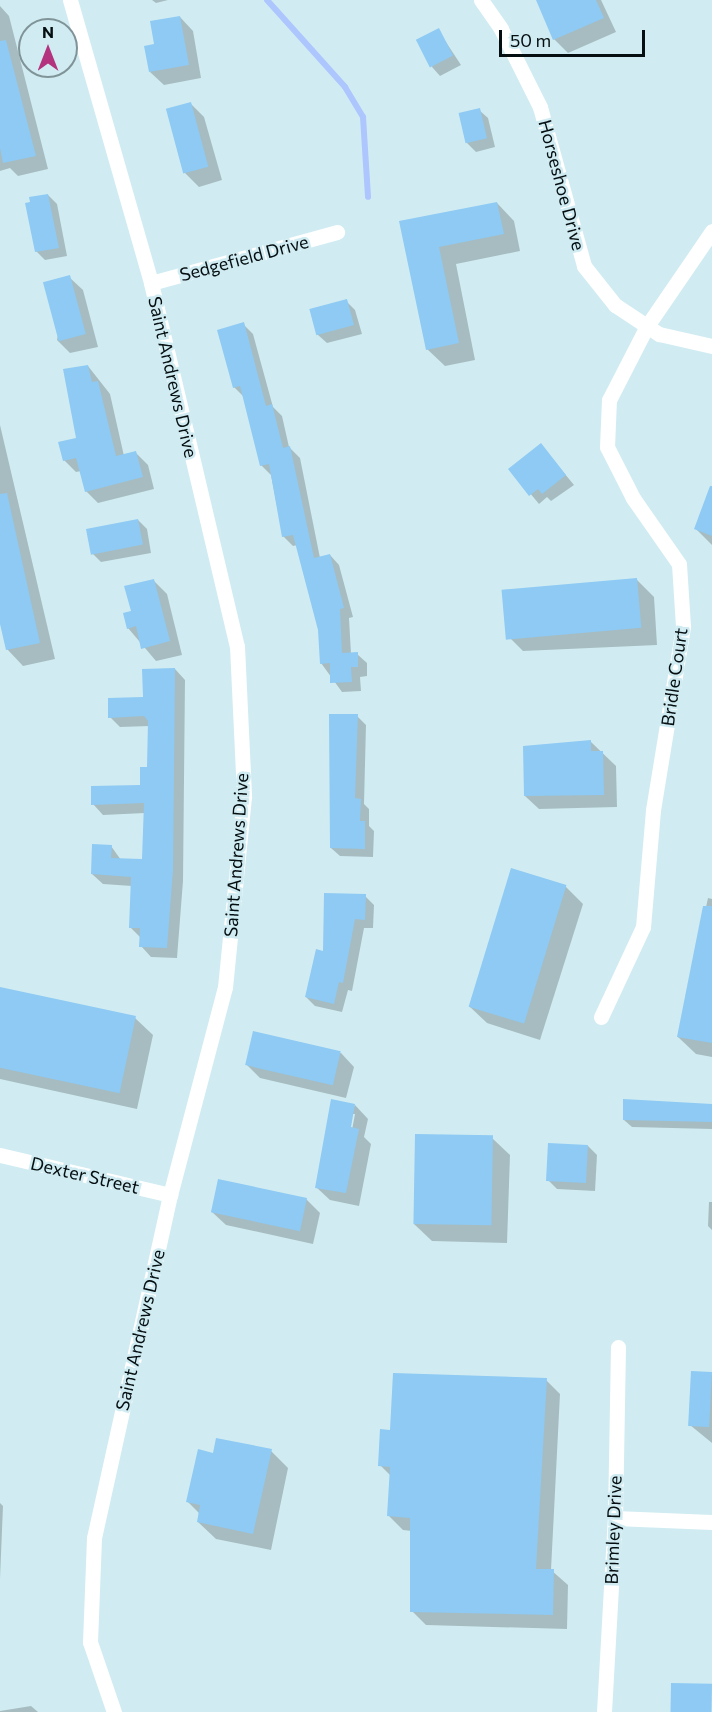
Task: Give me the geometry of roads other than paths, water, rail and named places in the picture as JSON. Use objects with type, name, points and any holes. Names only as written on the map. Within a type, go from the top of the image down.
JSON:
[{"type":"street","name":"Saint Andrews Drive","points":[[70,0],[151,283],[237,646],[244,797],[225,987],[170,1195],[93,1538],[90,1642],[114,1712]]},
{"type":"street","name":"Horseshoe Drive","points":[[481,0],[501,29],[540,107],[584,266],[615,305],[659,334],[712,346]]},
{"type":"street","name":"Bridle Court","points":[[601,1017],[644,927],[653,810],[683,626],[680,564],[633,498],[608,447],[609,400],[647,326],[712,231]]},
{"type":"street","name":"Sedgefield Drive","points":[[151,283],[337,232]]},
{"type":"street","name":"Dexter Street","points":[[0,1155],[170,1195]]},
{"type":"street","name":"Brimley Drive","points":[[604,1712],[615,1518],[618,1347]]},
{"type":"street","points":[[615,1518],[712,1522]]},
{"type":"waterway","points":[[267,0],[345,87],[363,117],[368,197]]}]
